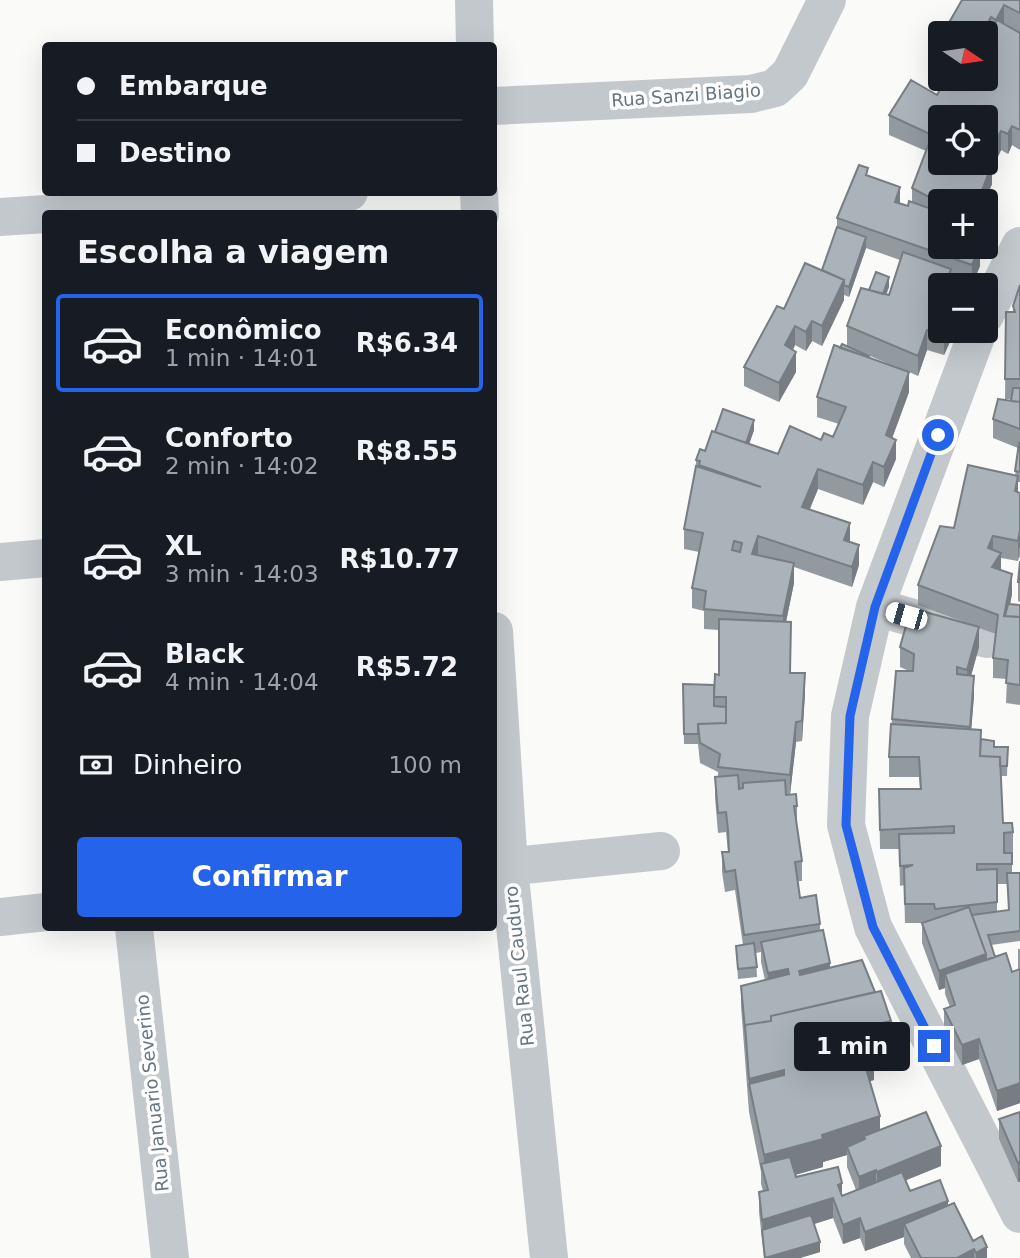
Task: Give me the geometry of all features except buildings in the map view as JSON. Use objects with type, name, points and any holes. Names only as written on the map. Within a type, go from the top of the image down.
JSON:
[{"type":"street","points":[[474,0],[475,42]]},
{"type":"street","name":"Rua Sanzi Biagio","points":[[497,106],[751,94],[775,88],[790,74],[827,0]]},
{"type":"street","points":[[107,210],[295,196]]},
{"type":"street","points":[[0,217],[42,214]]},
{"type":"street","points":[[998,289],[1020,246]]},
{"type":"street","points":[[974,343],[875,607],[850,716],[846,825],[873,927],[1020,1214]]},
{"type":"street","points":[[0,562],[42,558]]},
{"type":"street","points":[[875,607],[987,639]]},
{"type":"street","name":"Rua Raul Cauduro","points":[[497,732],[501,867],[549,1258]]},
{"type":"street","points":[[501,867],[661,851]]},
{"type":"street","points":[[0,917],[42,912]]},
{"type":"street","name":"Rua Januario Severino","points":[[134,931],[170,1258]]},
{"type":"route","points":[[934,1046],[873,927],[846,825],[850,716],[875,607],[938,435]]}]
